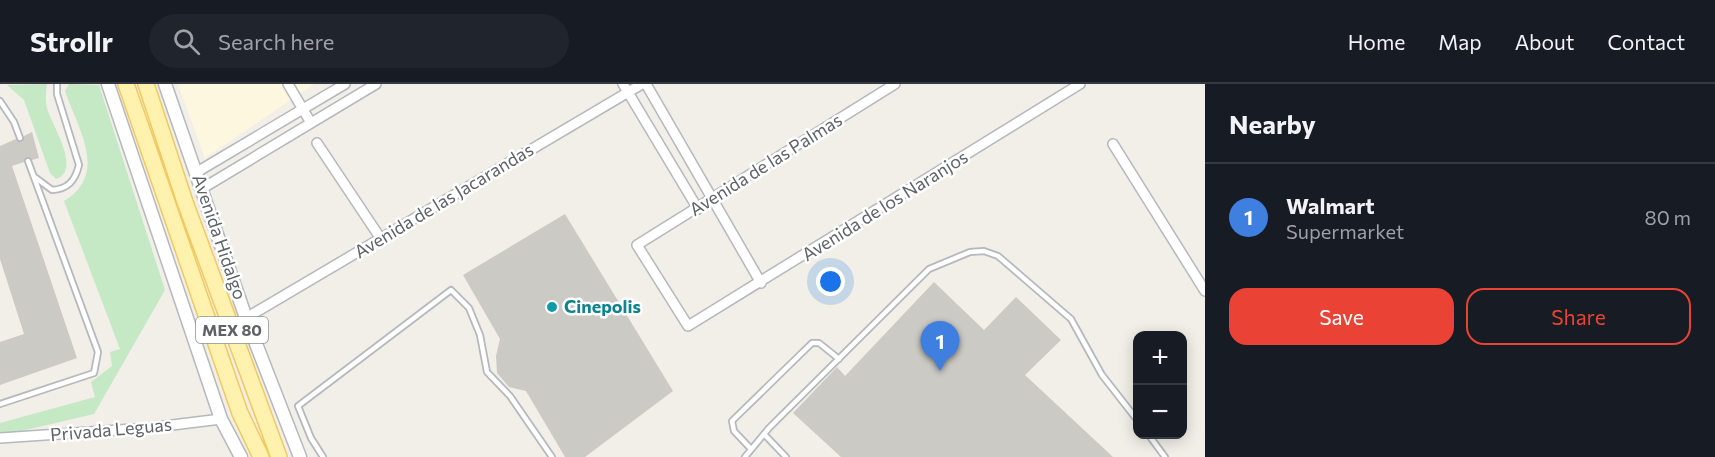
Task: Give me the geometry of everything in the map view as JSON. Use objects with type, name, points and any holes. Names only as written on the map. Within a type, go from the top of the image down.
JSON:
[{"type":"main road","name":"MEX 80","points":[[126,84],[240,413],[261,457]]},
{"type":"main road","name":"MEX 80","points":[[146,84],[185,201],[279,457]]},
{"type":"street","points":[[108,84],[221,418],[241,457]]},
{"type":"street","name":"Avenida Hidalgo","points":[[165,84],[203,188],[246,318],[282,416],[300,457]]},
{"type":"street","points":[[288,84],[312,123]]},
{"type":"street","points":[[197,172],[345,84]]},
{"type":"street","points":[[203,188],[376,84]]},
{"type":"street","points":[[644,84],[760,283]]},
{"type":"street","name":"Avenida de las Jacarandas","points":[[246,318],[381,239],[625,88],[644,84]]},
{"type":"street","name":"Avenida de las Palmas","points":[[688,326],[637,245],[895,84]]},
{"type":"street","name":"Avenida de los Naranjos","points":[[688,326],[1080,84]]},
{"type":"street","points":[[625,88],[698,209]]},
{"type":"street","points":[[317,143],[381,239]]},
{"type":"street","points":[[1113,144],[1205,291]]},
{"type":"street","points":[[238,147],[248,161]]},
{"type":"street","name":"Privada Leguas","points":[[0,438],[148,428],[221,418]]},
{"type":"lane","points":[[33,176],[52,190],[62,189],[76,177],[79,165],[77,153],[57,94],[59,84]]},
{"type":"lane","points":[[101,84],[116,108]]},
{"type":"lane","points":[[0,101],[14,122],[20,138]]},
{"type":"lane","points":[[0,404],[94,373],[98,352],[28,161]]},
{"type":"lane","points":[[745,457],[764,434],[929,269],[970,252],[984,251],[998,256],[1071,319],[1102,375],[1133,416]]},
{"type":"lane","points":[[282,416],[451,290],[469,308],[480,334],[487,372],[510,396],[552,457]]},
{"type":"lane","points":[[751,449],[734,431],[732,421],[812,344],[819,343],[839,359]]},
{"type":"lane","points":[[298,406],[311,438],[323,457]]},
{"type":"lane","points":[[764,434],[786,457]]},
{"type":"lane","points":[[1151,439],[1165,457]]},
{"type":"shaded area","points":[[178,84],[314,84],[205,158]]},
{"type":"green space","points":[[47,84],[47,108],[66,157],[63,174],[56,179],[50,173],[24,100],[7,85]]},
{"type":"green space","points":[[69,84],[99,85],[165,290],[94,414],[0,436],[0,423],[95,397],[91,382],[112,366],[110,352],[120,349],[64,201],[77,190],[85,178],[88,164],[82,135],[65,91]]},
{"type":"building","points":[[32,132],[39,158],[32,160],[27,157],[24,162],[12,166],[77,358],[0,385],[0,342],[24,334],[0,259],[0,146],[16,139],[22,142],[24,136]]},
{"type":"building","name":"Cinepolis","points":[[565,214],[673,391],[585,457],[565,457],[526,391],[509,387],[497,373],[496,356],[500,339],[463,275]]},
{"type":"building","points":[[934,282],[984,330],[1016,297],[1061,340],[1025,375],[1113,457],[841,457],[793,413],[837,367],[845,376]]},
{"type":"place","name":"Cinepolis","points":[[552,307]]},
{"type":"place","name":"Walmart","points":[[940,371]]}]
